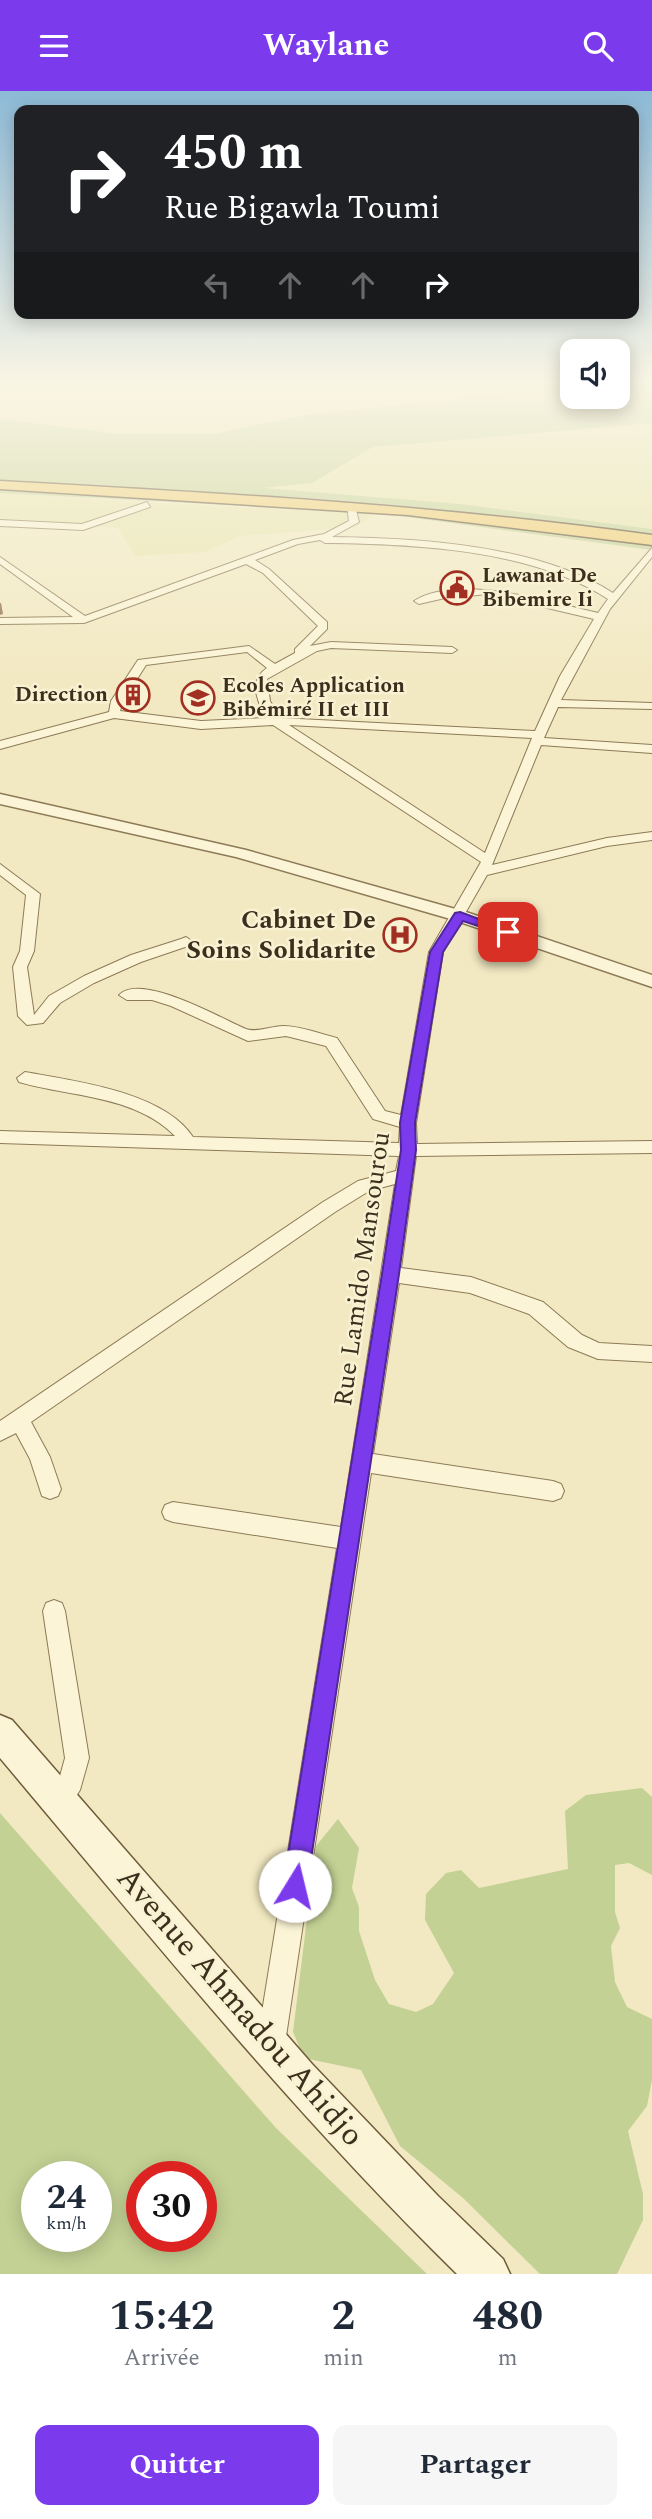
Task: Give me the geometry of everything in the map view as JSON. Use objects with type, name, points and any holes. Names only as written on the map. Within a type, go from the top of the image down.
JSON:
[{"type":"highway","points":[[13,483],[467,514],[652,538]]},
{"type":"highway","points":[[15,483],[442,507],[652,538]]},
{"type":"main road","name":"Avenue Ahmadou Ahidjo","points":[[0,1732],[270,2046],[429,2218],[488,2274]]},
{"type":"street","points":[[0,523],[83,527],[147,505]]},
{"type":"street","points":[[0,621],[84,621],[247,560],[327,536],[354,522],[351,506]]},
{"type":"street","points":[[307,540],[395,542],[531,562],[563,571],[605,590],[614,598]]},
{"type":"street","name":"Rue Lamido Mansourou","points":[[270,2046],[391,1274],[408,1150],[408,1123],[436,952],[460,916],[485,867],[554,703],[600,617],[652,551]]},
{"type":"street","points":[[247,560],[266,571],[322,622],[323,627],[287,663]]},
{"type":"street","points":[[0,561],[84,621]]},
{"type":"street","points":[[419,601],[445,595],[488,591],[600,617]]},
{"type":"street","points":[[452,650],[331,645],[314,648],[274,668],[261,678],[265,709],[275,721],[485,867],[607,842],[652,836]]},
{"type":"street","points":[[114,714],[117,701],[142,662],[249,649],[274,668]]},
{"type":"street","points":[[554,703],[652,706]]},
{"type":"street","points":[[0,745],[114,714],[201,725],[275,721],[538,738],[652,749]]},
{"type":"street","points":[[0,799],[240,853],[460,916],[652,981]]},
{"type":"street","points":[[0,868],[33,894],[27,951],[20,967],[26,1016],[32,1021],[40,1020],[48,1012],[52,1000],[90,977],[119,963],[186,942]]},
{"type":"street","points":[[127,995],[152,995],[176,1002],[248,1035],[286,1031],[331,1042],[379,1115],[408,1123]]},
{"type":"street","points":[[25,1078],[137,1103],[178,1130],[186,1137],[189,1145]]},
{"type":"street","points":[[0,1137],[408,1150],[652,1147]]},
{"type":"street","points":[[0,1432],[329,1207],[365,1186],[405,1175]]},
{"type":"street","points":[[391,1274],[471,1285],[536,1308],[575,1341],[598,1351],[652,1355]]},
{"type":"street","points":[[19,1419],[40,1457],[50,1489]]},
{"type":"street","points":[[361,1462],[553,1490]]},
{"type":"street","points":[[173,1512],[349,1539]]},
{"type":"street","points":[[54,1611],[77,1758],[71,1781],[58,1800]]},
{"type":"shaded area","points":[[312,483],[652,483],[652,529],[460,504],[255,489]]},
{"type":"shaded area","points":[[0,493],[377,513],[355,527],[240,536],[205,552],[135,556],[118,528],[0,520]]},
{"type":"green space","points":[[0,483],[312,483],[263,488],[460,504],[652,529],[652,550],[377,513],[0,493]]},
{"type":"green space","points":[[642,1788],[652,1797],[652,1875],[629,1863],[615,1865],[615,1912],[620,1928],[611,1946],[615,1982],[627,2007],[652,2019],[652,2080],[647,2106],[628,2131],[643,2194],[643,2220],[617,2274],[540,2274],[463,2198],[400,2146],[361,2070],[304,2058],[293,2032],[316,1846],[338,1819],[359,1848],[352,1888],[359,1907],[359,1931],[375,1980],[389,2004],[416,2012],[433,2004],[454,1973],[425,1920],[426,1894],[446,1873],[461,1870],[479,1888],[568,1869],[565,1811],[586,1795]]},
{"type":"green space","points":[[0,1813],[276,2128],[427,2274],[0,2274]]},
{"type":"place","name":"Lawanat De Bibemire Ii","points":[[457,588]]},
{"type":"place","name":"Direction","points":[[133,695]]},
{"type":"place","name":"Ecoles Application Bibémiré II et III","points":[[198,698]]},
{"type":"place","name":"Cabinet De Soins Solidarite","points":[[400,935]]},
{"type":"route","points":[[295,1886],[391,1274],[408,1150],[408,1123],[436,952],[460,916],[508,932]]}]
